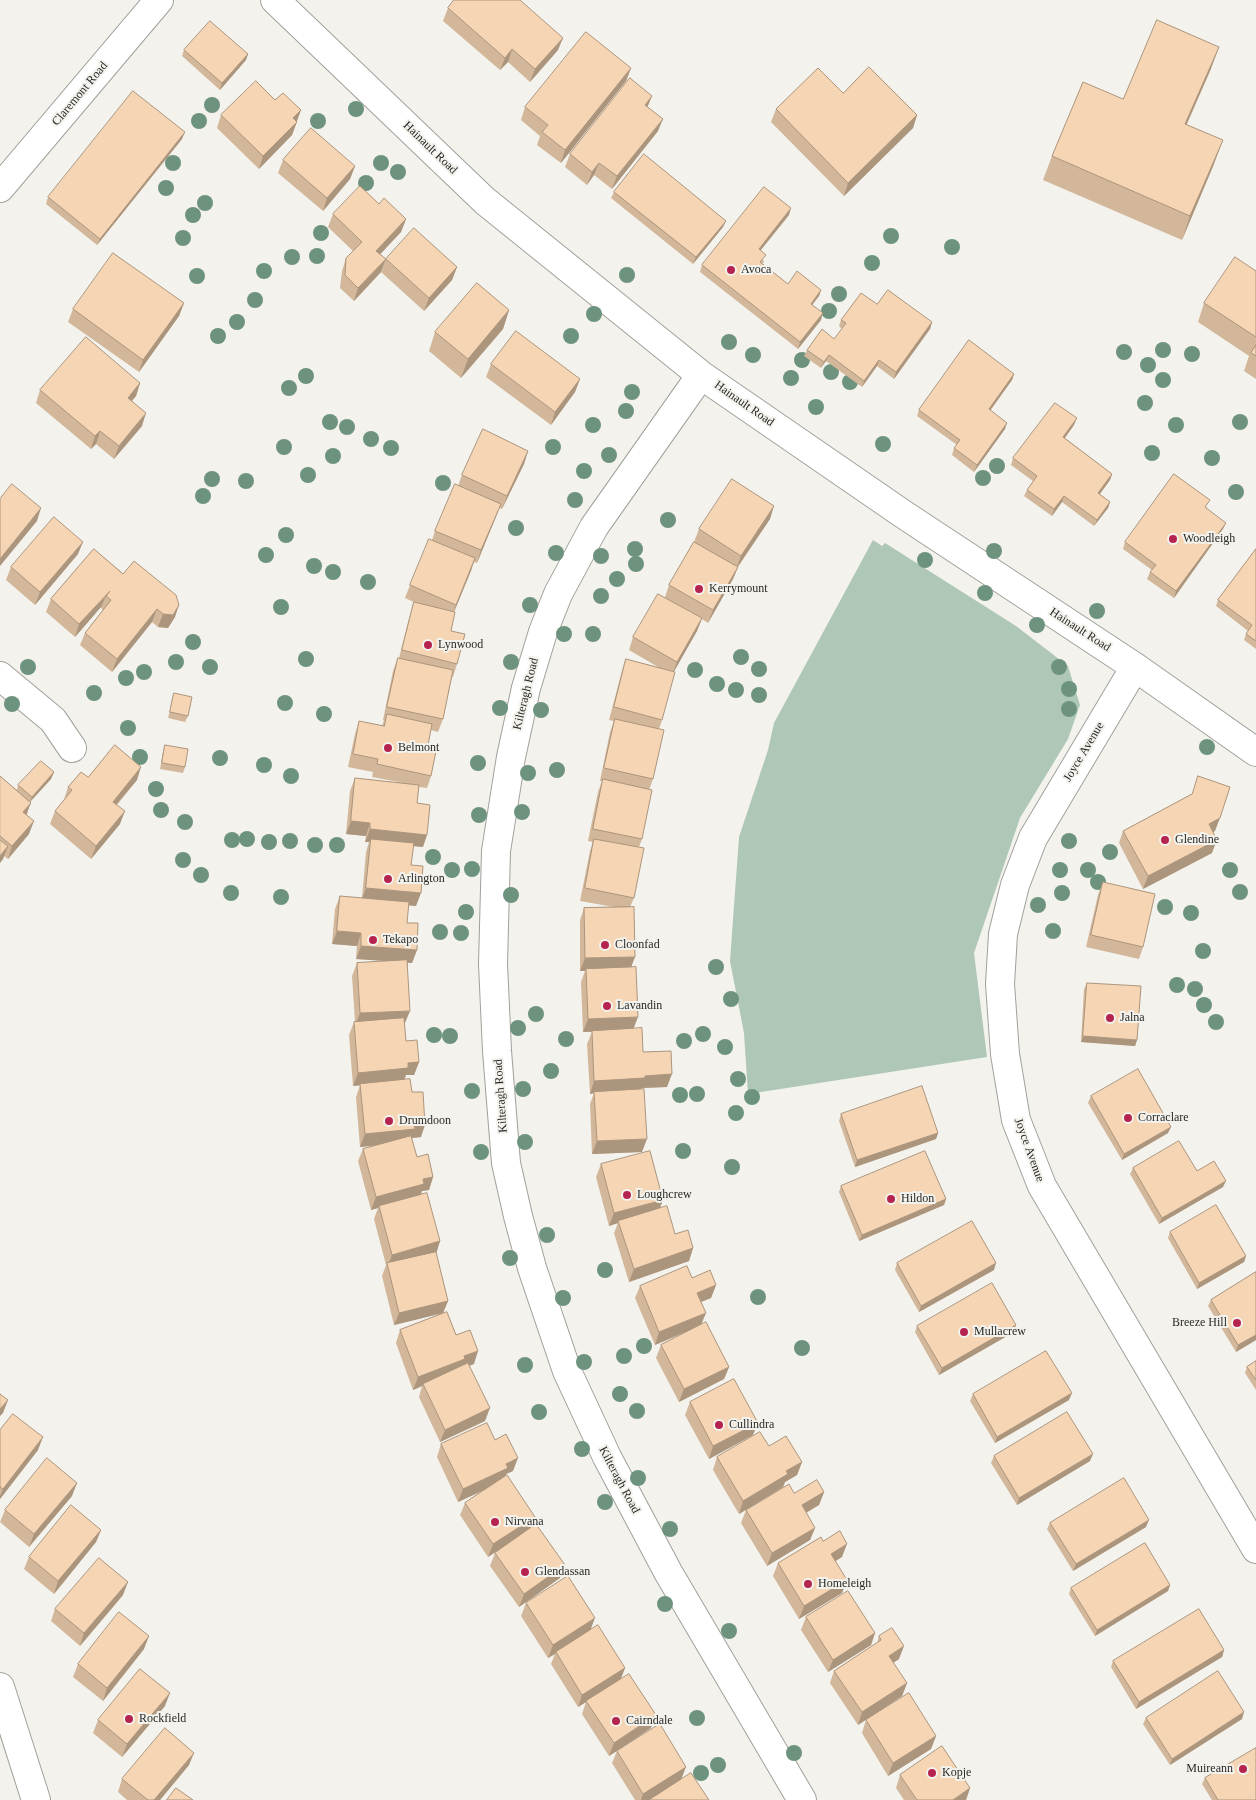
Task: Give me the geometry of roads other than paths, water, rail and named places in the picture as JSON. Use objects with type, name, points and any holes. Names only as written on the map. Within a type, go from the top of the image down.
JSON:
[{"type":"street","name":"Claremont Road","points":[[0,188],[159,0]]},
{"type":"street","name":"Hainault Road","points":[[275,0],[485,201],[702,374],[910,519],[1134,667],[1256,752]]},
{"type":"street","name":"Kilteragh Road","points":[[702,374],[594,528],[562,587],[543,632],[526,688],[511,757],[496,851],[494,964],[498,1060],[506,1163],[532,1268],[568,1371],[607,1457],[668,1572],[802,1800]]},
{"type":"street","name":"Joyce Avenue","points":[[1134,667],[1033,838],[1015,885],[1003,934],[1002,950],[1000,984],[1005,1054],[1016,1120],[1042,1186],[1256,1549]]},
{"type":"street","points":[[0,676],[54,720],[72,748]]},
{"type":"street","points":[[0,1687],[36,1800]]},
{"type":"place","name":"Avoca","points":[[731,270]]},
{"type":"place","name":"Woodleigh","points":[[1173,539]]},
{"type":"place","name":"Kerrymount","points":[[699,589]]},
{"type":"place","name":"Lynwood","points":[[428,645]]},
{"type":"place","name":"Belmont","points":[[388,748]]},
{"type":"place","name":"Glendine","points":[[1165,840]]},
{"type":"place","name":"Arlington","points":[[388,879]]},
{"type":"place","name":"Tekapo","points":[[373,940]]},
{"type":"place","name":"Cloonfad","points":[[605,945]]},
{"type":"place","name":"Lavandin","points":[[607,1006]]},
{"type":"place","name":"Jalna","points":[[1110,1018]]},
{"type":"place","name":"Corraclare","points":[[1128,1118]]},
{"type":"place","name":"Drumdoon","points":[[389,1121]]},
{"type":"place","name":"Loughcrew","points":[[627,1195]]},
{"type":"place","name":"Hildon","points":[[891,1199]]},
{"type":"place","name":"Breeze Hill","points":[[1237,1323]]},
{"type":"place","name":"Mullacrew","points":[[964,1332]]},
{"type":"place","name":"Cullindra","points":[[719,1425]]},
{"type":"place","name":"Nirvana","points":[[495,1522]]},
{"type":"place","name":"Glendassan","points":[[525,1572]]},
{"type":"place","name":"Homeleigh","points":[[808,1584]]},
{"type":"place","name":"Rockfield","points":[[129,1719]]},
{"type":"place","name":"Cairndale","points":[[616,1721]]},
{"type":"place","name":"Muireann","points":[[1243,1769]]},
{"type":"place","name":"Kopje","points":[[932,1773]]}]
